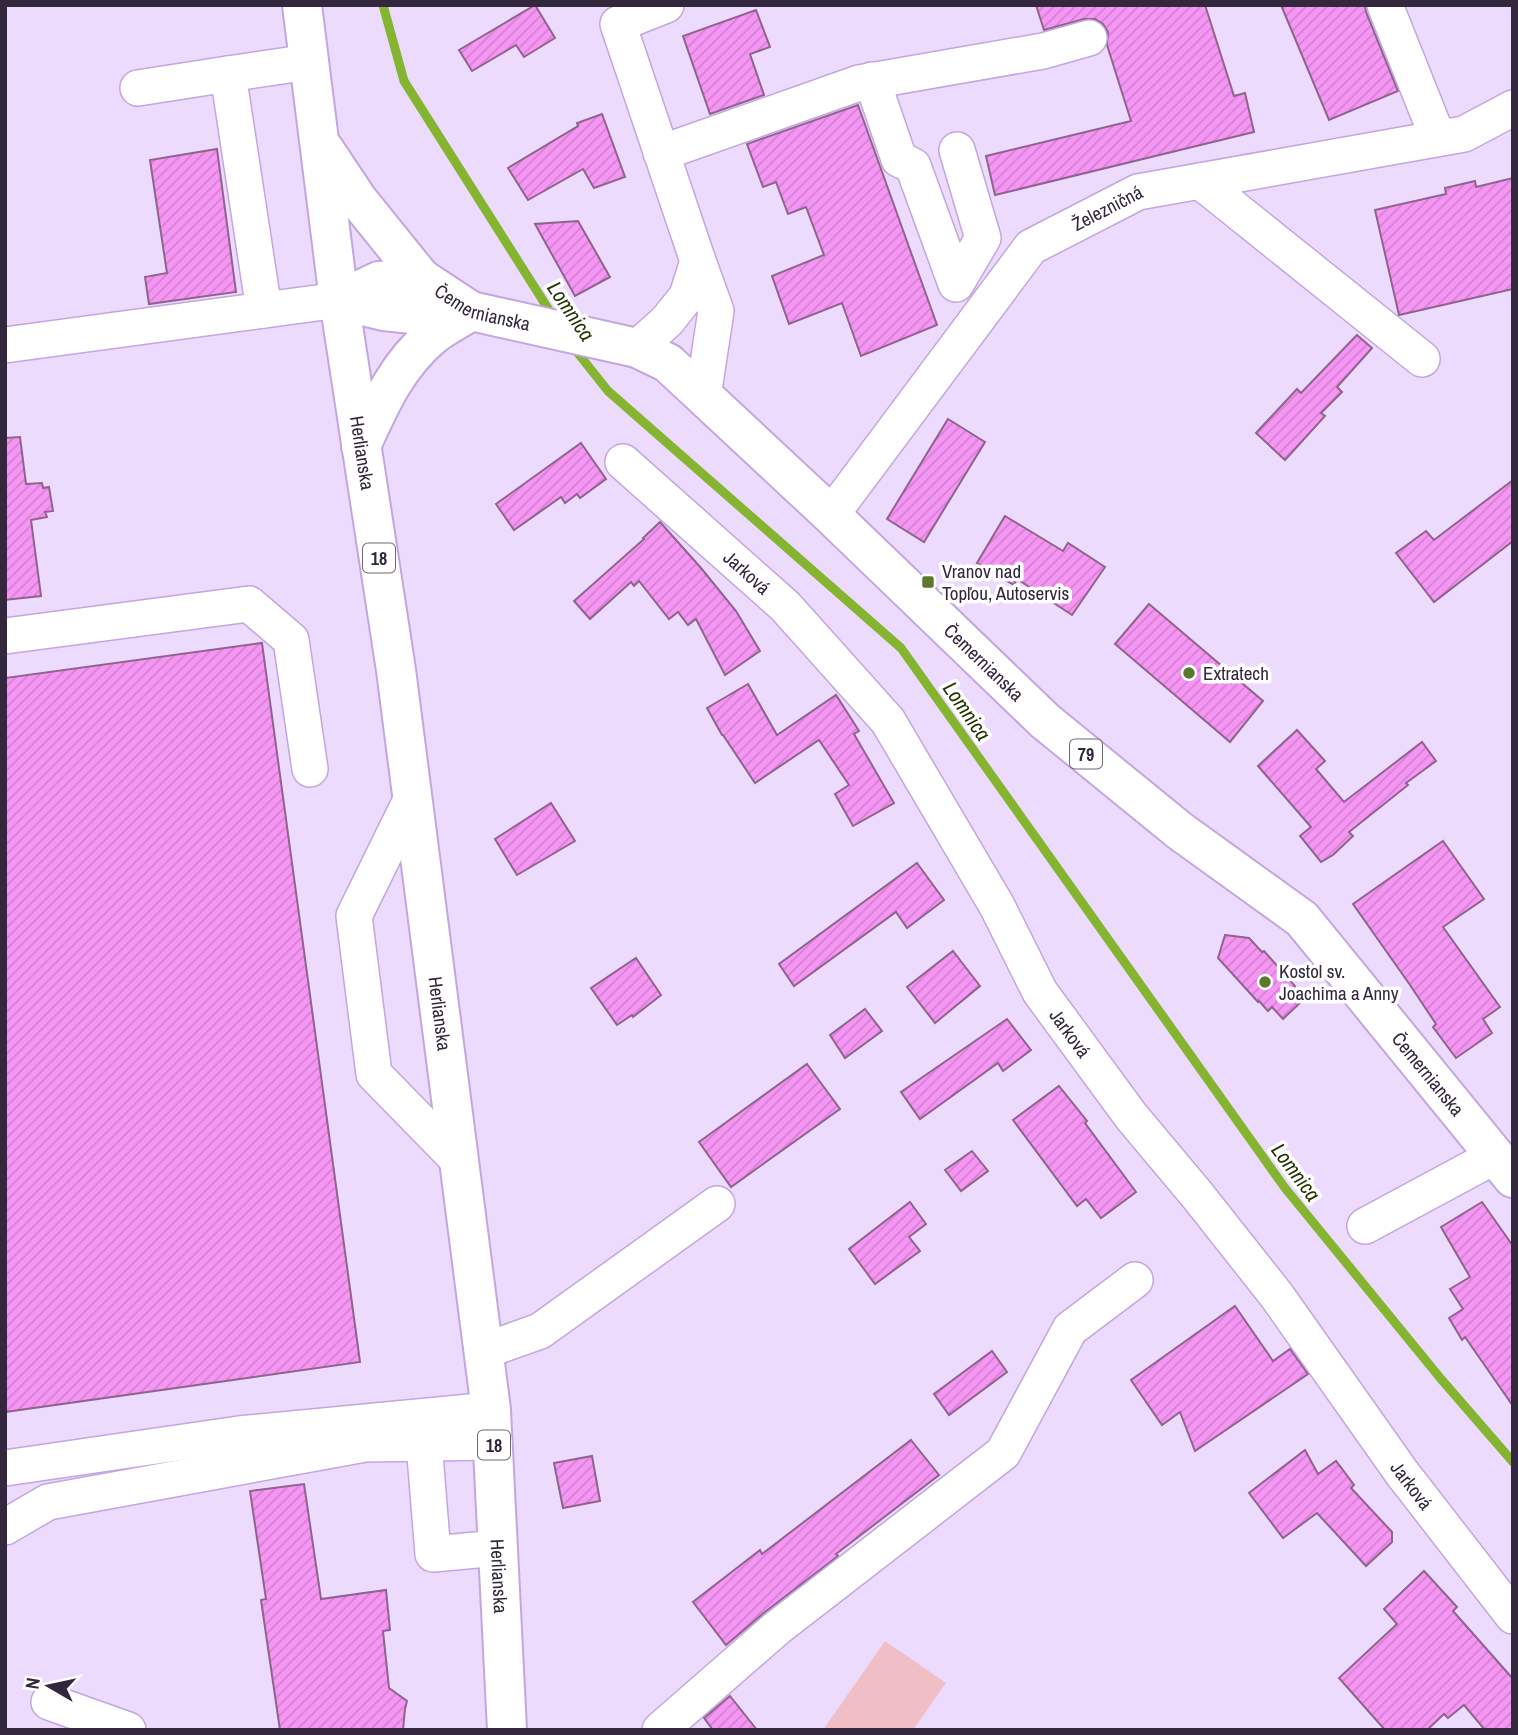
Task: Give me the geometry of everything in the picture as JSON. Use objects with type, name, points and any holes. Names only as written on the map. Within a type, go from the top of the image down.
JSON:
[{"type":"main road","name":"18","points":[[302,5],[339,300]]},
{"type":"main road","points":[[319,141],[358,200],[421,278]]},
{"type":"main road","name":"Čemernianska","points":[[339,300],[379,281],[421,278],[471,312],[637,348],[668,363],[1045,721],[1180,831],[1302,919],[1504,1167]]},
{"type":"main road","points":[[339,300],[384,311],[440,317],[471,312]]},
{"type":"main road","name":"Herlianska","points":[[339,300],[396,670],[493,1426],[507,1730]]},
{"type":"main road","points":[[361,446],[381,402],[403,365],[434,334],[471,312]]},
{"type":"street","points":[[666,5],[618,24],[716,311],[703,396]]},
{"type":"street","points":[[1385,5],[1438,138]]},
{"type":"street","points":[[661,153],[859,83],[1043,51],[1089,38]]},
{"type":"street","points":[[138,88],[310,62]]},
{"type":"street","points":[[228,74],[264,310]]},
{"type":"street","points":[[872,80],[899,159],[913,166],[956,284],[984,238],[957,150]]},
{"type":"street","name":"Železničná","points":[[831,515],[1031,247],[1138,192],[1464,134],[1513,108]]},
{"type":"street","points":[[1200,181],[1422,359]]},
{"type":"street","points":[[637,348],[667,321],[687,296],[698,261]]},
{"type":"street","points":[[5,345],[339,300]]},
{"type":"street","name":"Jarková","points":[[623,462],[785,606],[888,721],[997,906],[1040,992],[1131,1116],[1276,1296],[1402,1473],[1513,1616]]},
{"type":"street","points":[[5,636],[249,604],[291,640],[310,769]]},
{"type":"street","points":[[412,798],[355,916],[374,1074],[459,1161]]},
{"type":"street","points":[[1365,1226],[1504,1167]]},
{"type":"street","points":[[484,1351],[540,1331],[717,1204]]},
{"type":"street","points":[[660,1730],[777,1628],[1003,1453],[1070,1329],[1135,1280]]},
{"type":"street","points":[[5,1527],[48,1502],[366,1444],[424,1443],[493,1426]]},
{"type":"street","points":[[5,1468],[239,1434],[493,1426]]},
{"type":"street","points":[[424,1443],[433,1554],[498,1548]]},
{"type":"street","points":[[49,1702],[128,1730]]},
{"type":"shaded area","points":[[885,1641],[946,1683],[913,1730],[823,1730]]},
{"type":"building","points":[[535,5],[555,38],[524,57],[516,45],[472,71],[459,50]]},
{"type":"building","points":[[1036,5],[1205,5],[1234,96],[1245,93],[1254,132],[995,195],[986,156],[1131,121],[1107,45],[1108,32],[1103,24],[1095,19],[1084,19],[1044,30]]},
{"type":"building","points":[[1281,5],[1365,5],[1398,91],[1329,120]]},
{"type":"building","points":[[756,10],[770,47],[750,54],[764,95],[710,114],[683,36]]},
{"type":"building","points":[[858,105],[937,325],[861,356],[842,303],[789,324],[772,276],[824,255],[806,207],[788,214],[776,182],[763,187],[747,144]]},
{"type":"building","points":[[602,114],[625,177],[594,188],[583,169],[528,200],[508,168],[578,126],[577,123]]},
{"type":"building","points":[[217,149],[236,292],[149,304],[145,277],[167,273],[150,160]]},
{"type":"building","points":[[1513,178],[1513,289],[1399,315],[1375,210],[1446,194],[1445,188],[1475,181],[1476,187]]},
{"type":"building","points":[[578,221],[610,277],[575,296],[535,224]]},
{"type":"building","points":[[1357,335],[1372,348],[1337,387],[1342,392],[1321,413],[1325,416],[1285,460],[1256,433],[1297,389],[1301,393]]},
{"type":"building","points":[[948,419],[985,442],[924,542],[887,519]]},
{"type":"building","points":[[20,437],[26,484],[42,483],[43,488],[49,487],[53,511],[45,512],[47,517],[31,520],[41,596],[5,600],[5,438]]},
{"type":"building","points":[[581,443],[606,479],[580,498],[577,494],[565,503],[561,497],[514,530],[496,504]]},
{"type":"building","points":[[1513,480],[1513,541],[1434,602],[1396,553],[1426,531],[1434,540]]},
{"type":"building","points":[[1005,516],[1063,551],[1068,543],[1105,567],[1072,615],[1017,579],[1014,585],[977,563]]},
{"type":"building","points":[[660,522],[736,611],[760,651],[725,675],[696,619],[688,625],[678,612],[669,619],[639,581],[634,586],[631,582],[590,619],[574,601]]},
{"type":"building","name":"Extratech","points":[[1149,604],[1263,701],[1230,742],[1115,644]]},
{"type":"building","points":[[262,643],[360,1362],[5,1412],[5,678]]},
{"type":"building","points":[[748,684],[777,735],[836,695],[859,731],[854,734],[894,803],[853,826],[835,794],[849,785],[819,740],[755,783],[707,708]]},
{"type":"building","points":[[1297,730],[1325,761],[1316,769],[1344,802],[1422,742],[1436,761],[1349,832],[1353,836],[1333,855],[1321,862],[1300,836],[1311,827],[1258,766]]},
{"type":"building","points":[[551,803],[575,841],[517,875],[495,839]]},
{"type":"building","points":[[1443,841],[1484,899],[1443,927],[1500,1007],[1483,1019],[1492,1033],[1456,1058],[1433,1027],[1436,1024],[1410,985],[1353,904]]},
{"type":"building","points":[[917,863],[944,900],[907,928],[896,912],[794,986],[779,964]]},
{"type":"building","name":"Kostol sv. Joachima a Anny","points":[[1225,935],[1249,938],[1295,986],[1292,990],[1302,1001],[1283,1019],[1272,1007],[1268,1011],[1258,1002],[1218,958]]},
{"type":"building","points":[[953,951],[980,986],[935,1023],[907,987]]},
{"type":"building","points":[[636,958],[661,995],[633,1017],[632,1015],[617,1025],[591,988]]},
{"type":"building","points":[[865,1009],[882,1031],[845,1058],[830,1035]]},
{"type":"building","points":[[1007,1019],[1031,1050],[1003,1071],[998,1063],[920,1119],[901,1092]]},
{"type":"building","points":[[807,1064],[840,1109],[731,1187],[699,1142]]},
{"type":"building","points":[[1059,1086],[1136,1192],[1101,1218],[1086,1199],[1077,1206],[1013,1120]]},
{"type":"building","points":[[972,1151],[988,1171],[961,1191],[945,1170]]},
{"type":"building","points":[[910,1202],[926,1224],[909,1237],[920,1251],[875,1284],[849,1249]]},
{"type":"building","points":[[1482,1202],[1513,1246],[1513,1406],[1465,1337],[1462,1340],[1449,1318],[1463,1309],[1450,1289],[1470,1277],[1441,1227]]},
{"type":"building","points":[[1235,1306],[1273,1361],[1290,1349],[1308,1374],[1195,1451],[1180,1412],[1162,1425],[1131,1380]]},
{"type":"building","points":[[992,1351],[1007,1372],[949,1415],[934,1394]]},
{"type":"building","points":[[911,1440],[939,1475],[836,1554],[838,1556],[726,1645],[693,1602],[760,1550],[762,1554]]},
{"type":"building","points":[[1305,1450],[1318,1474],[1336,1461],[1354,1485],[1351,1488],[1392,1532],[1392,1542],[1366,1566],[1317,1513],[1283,1538],[1249,1493]]},
{"type":"building","points":[[592,1456],[600,1501],[563,1508],[554,1463]]},
{"type":"building","points":[[304,1484],[321,1599],[386,1590],[390,1630],[383,1631],[389,1688],[407,1701],[403,1730],[280,1730],[261,1600],[266,1599],[250,1491]]},
{"type":"building","points":[[1424,1571],[1457,1607],[1453,1611],[1513,1679],[1513,1730],[1485,1730],[1464,1705],[1448,1718],[1444,1714],[1427,1730],[1385,1730],[1339,1678],[1397,1624],[1384,1609]]},
{"type":"building","points":[[730,1696],[757,1730],[713,1730],[704,1718]]},
{"type":"waterway","name":"Lomnica","points":[[383,5],[404,81],[554,318]]},
{"type":"waterway","name":"Lomnica","points":[[573,347],[608,391],[901,648],[1285,1188],[1441,1379],[1513,1462]]},
{"type":"place","name":"Vranov nad Topľou, Autoservis","points":[[928,582]]},
{"type":"place","name":"Extratech","points":[[1189,673]]},
{"type":"place","name":"Kostol sv. Joachima a Anny","points":[[1265,982]]}]
